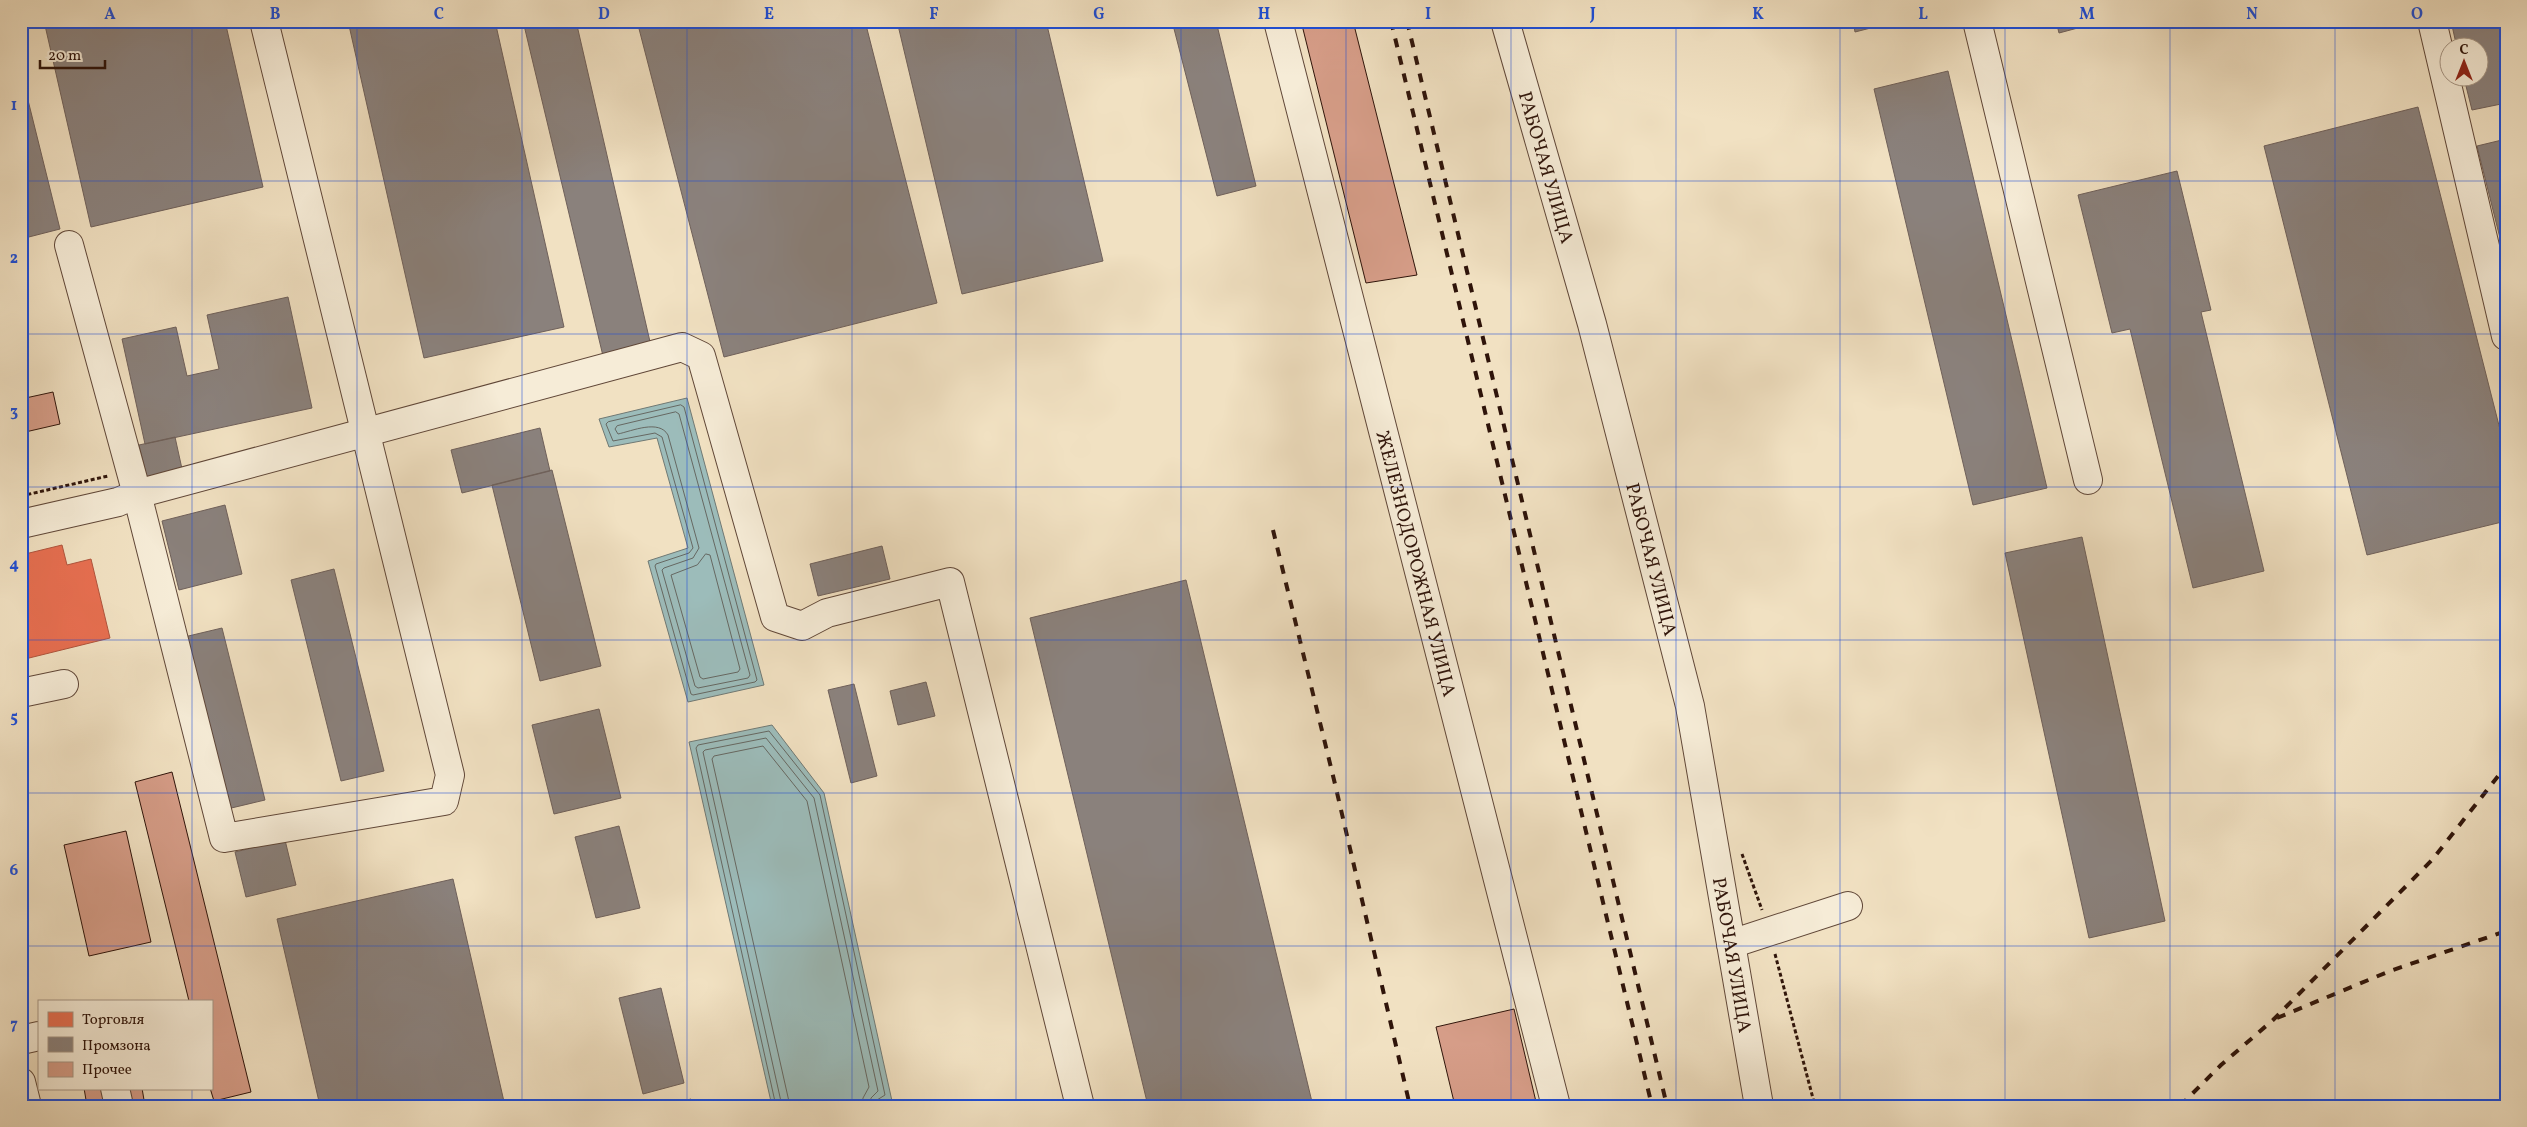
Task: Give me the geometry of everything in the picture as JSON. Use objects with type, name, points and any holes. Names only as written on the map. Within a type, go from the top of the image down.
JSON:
[{"type":"street","points":[[69,245],[137,494],[224,838],[444,801],[450,775],[264,21]]},
{"type":"street","name":"ЖЕЛЕЗНОДОРОЖНАЯ УЛИЦА","points":[[1278,21],[1556,1106]]},
{"type":"street","name":"РАБОЧАЯ УЛИЦА","points":[[1505,21],[1592,324],[1690,706],[1759,1106]]},
{"type":"street","points":[[1977,21],[2088,480]]},
{"type":"street","points":[[2432,21],[2506,336]]},
{"type":"street","points":[[21,524],[118,502],[137,494],[682,347],[701,356],[775,617],[802,626],[827,613],[950,582],[1080,1106]]},
{"type":"street","points":[[21,693],[64,684]]},
{"type":"street","points":[[1731,944],[1848,906]]},
{"type":"street","points":[[21,1040],[38,1036]]},
{"type":"street","points":[[21,1082],[26,1106]]},
{"type":"street","points":[[115,1090],[119,1106]]},
{"type":"path","points":[[21,496],[111,475]]},
{"type":"path","points":[[1740,847],[1770,932],[1815,1106]]},
{"type":"water","points":[[687,398],[764,685],[688,702],[648,561],[688,548],[657,438],[609,447],[599,419]]},
{"type":"water","points":[[772,725],[824,793],[892,1101],[871,1106],[772,1106],[689,742]]},
{"type":"building: Торговля","points":[[62,545],[67,565],[91,559],[110,638],[21,660],[21,555]]},
{"type":"building: Промзона","points":[[44,21],[225,21],[263,187],[91,227]]},
{"type":"building: Промзона","points":[[348,21],[495,21],[564,327],[424,358]]},
{"type":"building: Промзона","points":[[523,21],[576,21],[651,346],[603,356]]},
{"type":"building: Промзона","points":[[637,21],[865,21],[937,303],[724,357]]},
{"type":"building: Промзона","points":[[897,21],[1046,21],[1103,261],[962,294]]},
{"type":"building: Промзона","points":[[1172,21],[1216,21],[1256,186],[1217,196]]},
{"type":"building: Промзона","points":[[1853,21],[1898,21],[1855,32]]},
{"type":"building: Промзона","points":[[2056,21],[2104,21],[2059,33]]},
{"type":"building: Промзона","points":[[2451,21],[2506,21],[2506,103],[2472,110],[2466,88],[2490,88],[2490,38],[2455,38]]},
{"type":"building: Промзона","points":[[1948,71],[2047,488],[1973,505],[1874,89]]},
{"type":"building: Промзона","points":[[21,72],[60,229],[21,239]]},
{"type":"building: Промзона","points":[[2418,107],[2506,453],[2506,521],[2367,555],[2264,146]]},
{"type":"building: Промзона","points":[[2506,139],[2506,262],[2477,146]]},
{"type":"building: Промзона","points":[[2177,171],[2211,310],[2201,312],[2264,571],[2193,588],[2130,329],[2112,333],[2078,195]]},
{"type":"building: Промзона","points":[[288,297],[312,408],[145,444],[122,339],[176,327],[187,376],[219,369],[207,315]]},
{"type":"building: Промзона","points":[[540,428],[550,471],[462,493],[451,450]]},
{"type":"building: Промзона","points":[[175,437],[184,478],[149,486],[139,445]]},
{"type":"building: Промзона","points":[[552,470],[601,666],[540,681],[492,485]]},
{"type":"building: Промзона","points":[[225,505],[242,574],[179,590],[162,521]]},
{"type":"building: Промзона","points":[[2082,537],[2165,921],[2089,938],[2005,553]]},
{"type":"building: Промзона","points":[[882,546],[890,579],[818,596],[810,564]]},
{"type":"building: Промзона","points":[[334,569],[384,771],[341,781],[291,580]]},
{"type":"building: Промзона","points":[[1186,580],[1313,1106],[1148,1106],[1030,618]]},
{"type":"building: Промзона","points":[[222,628],[265,800],[223,810],[180,638]]},
{"type":"building: Промзона","points":[[926,682],[935,716],[898,725],[890,691]]},
{"type":"building: Промзона","points":[[854,684],[877,776],[851,783],[828,690]]},
{"type":"building: Промзона","points":[[599,709],[621,798],[554,814],[532,725]]},
{"type":"building: Промзона","points":[[619,826],[640,908],[596,918],[575,837]]},
{"type":"building: Промзона","points":[[285,840],[296,885],[246,897],[235,852]]},
{"type":"building: Промзона","points":[[453,879],[505,1106],[320,1106],[277,919]]},
{"type":"building: Промзона","points":[[661,988],[684,1083],[643,1094],[619,998]]},
{"type":"building: Промзона","points":[[691,1099],[693,1106],[665,1106]]},
{"type":"building: Прочее","points":[[1301,21],[1353,21],[1417,275],[1366,283]]},
{"type":"building: Прочее","points":[[53,392],[60,424],[21,433],[21,399]]},
{"type":"building: Прочее","points":[[172,772],[251,1092],[214,1101],[211,1090],[212,1000],[189,1000],[135,782]]},
{"type":"building: Прочее","points":[[21,799],[25,812],[21,813]]},
{"type":"building: Прочее","points":[[126,831],[151,942],[89,956],[64,845]]},
{"type":"building: Прочее","points":[[1514,1009],[1537,1106],[1455,1106],[1436,1027]]},
{"type":"building: Прочее","points":[[84,1090],[142,1090],[145,1106],[87,1106]]},
{"type":"railway","points":[[1391,21],[1652,1106]]},
{"type":"railway","points":[[1407,21],[1667,1106]]},
{"type":"railway","points":[[1273,530],[1335,784],[1410,1106]]},
{"type":"railway","points":[[2180,1106],[2221,1065],[2273,1020],[2432,860],[2506,766]]},
{"type":"railway","points":[[2277,1018],[2390,971],[2506,931]]}]
